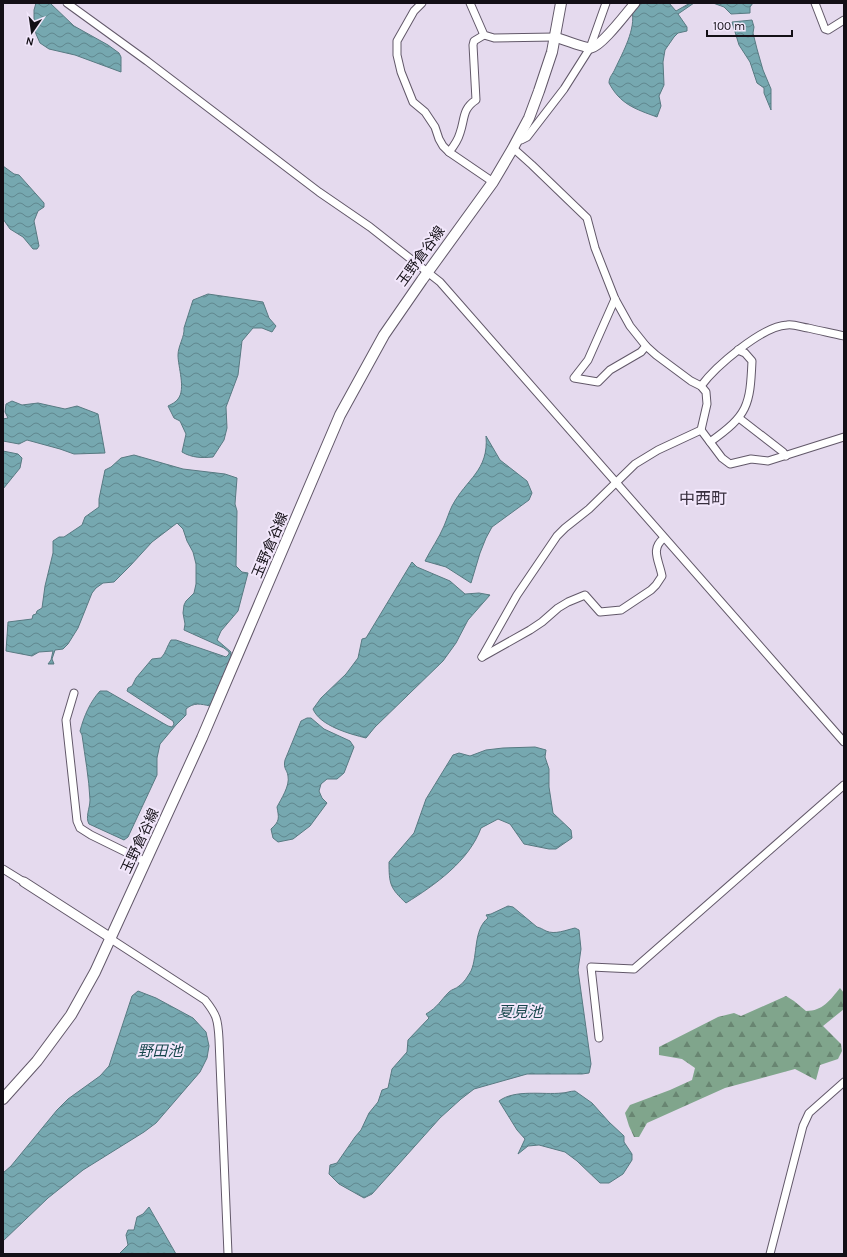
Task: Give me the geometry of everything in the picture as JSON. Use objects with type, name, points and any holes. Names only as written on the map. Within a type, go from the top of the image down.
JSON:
[{"type":"main road","name":"玉野倉谷線","points":[[3,1099],[37,1061],[71,1016],[92,978],[202,738],[340,414],[384,335],[493,182],[529,118],[552,52],[561,3]]},
{"type":"street","points":[[67,3],[147,60],[300,178],[370,227],[440,282],[844,742]]},
{"type":"street","points":[[422,3],[414,11],[398,41],[397,55],[401,72],[413,102],[425,112],[435,126],[443,146],[449,152],[493,182]]},
{"type":"street","points":[[470,3],[484,35]]},
{"type":"street","points":[[518,139],[521,140],[527,137],[564,89],[590,48],[606,3]]},
{"type":"street","points":[[449,152],[457,142],[467,107],[476,100],[474,41],[484,35],[494,38],[555,37],[590,48],[597,46],[604,40],[635,3]]},
{"type":"street","points":[[815,3],[825,30],[828,30],[844,20]]},
{"type":"street","points":[[513,148],[587,218],[595,248],[615,299],[630,326],[646,346],[656,355],[691,381],[701,386],[706,392],[707,404],[701,430],[722,458],[730,464],[751,459],[768,461],[844,436]]},
{"type":"street","points":[[615,299],[588,360],[574,378],[598,382],[610,370],[641,352],[646,346]]},
{"type":"street","points":[[701,386],[718,367],[738,350],[760,335],[778,326],[785,324],[794,325],[844,336]]},
{"type":"street","points":[[710,442],[725,432],[739,418],[747,405],[752,361],[738,350]]},
{"type":"street","points":[[739,418],[783,452],[786,456]]},
{"type":"street","points":[[664,538],[658,542],[656,551],[662,576],[651,590],[627,606],[620,610],[600,612],[585,595],[558,608],[530,630],[482,657],[517,595],[557,536],[635,464],[658,450],[701,430]]},
{"type":"street","points":[[74,692],[66,720],[77,821],[80,828],[91,835],[146,862]]},
{"type":"street","points":[[599,1038],[591,967],[634,969],[844,786]]},
{"type":"street","points":[[3,869],[205,1000],[214,1011],[218,1021],[228,1254]]},
{"type":"street","points":[[770,1254],[803,1126],[809,1113],[844,1082]]},
{"type":"green space","points":[[840,988],[844,993],[844,1009],[823,1026],[841,1044],[842,1051],[838,1059],[820,1065],[816,1080],[795,1069],[725,1088],[647,1123],[639,1137],[634,1137],[625,1113],[630,1105],[692,1080],[695,1068],[682,1059],[659,1055],[659,1047],[718,1017],[734,1013],[741,1016],[786,996],[806,1011],[812,1011],[826,1004]]},
{"type":"water","points":[[36,3],[50,3],[74,26],[108,45],[119,53],[121,57],[121,72],[75,55],[49,49],[40,43],[34,25],[34,10]]},
{"type":"water","points":[[638,3],[669,3],[676,11],[690,3],[694,3],[678,14],[687,27],[687,31],[678,33],[665,50],[663,62],[664,85],[659,96],[661,106],[657,117],[635,108],[623,101],[609,83],[610,77],[628,40],[633,18],[632,11]]},
{"type":"water","points":[[713,3],[753,3],[750,7],[750,13],[731,14],[724,7]]},
{"type":"water","points":[[752,20],[754,27],[753,33],[757,49],[763,70],[771,89],[771,110],[764,93],[764,88],[757,83],[750,62],[739,45],[732,22]]},
{"type":"water","points":[[3,166],[14,174],[19,175],[44,203],[44,207],[38,211],[34,221],[39,246],[37,249],[33,249],[23,237],[10,229],[3,219]]},
{"type":"water","points":[[208,294],[263,302],[269,318],[276,326],[272,332],[262,328],[253,328],[242,341],[238,375],[226,407],[227,428],[224,440],[213,457],[201,457],[182,452],[186,434],[180,421],[174,418],[168,406],[176,401],[180,395],[182,384],[178,352],[193,300]]},
{"type":"water","points":[[12,401],[22,405],[38,403],[65,409],[77,406],[98,414],[105,453],[74,454],[27,440],[19,444],[3,441],[3,419],[8,418],[5,412],[6,404]]},
{"type":"water","points":[[486,436],[500,460],[527,481],[532,493],[529,500],[492,527],[480,553],[471,583],[446,567],[425,561],[442,530],[452,506],[475,474],[484,458]]},
{"type":"water","points":[[3,451],[18,454],[22,458],[20,468],[3,489]]},
{"type":"water","points":[[134,455],[183,469],[225,474],[237,478],[235,504],[237,511],[236,566],[242,572],[248,573],[238,611],[221,631],[217,640],[231,652],[231,659],[210,706],[195,704],[186,709],[186,715],[160,744],[157,758],[157,775],[128,837],[124,840],[89,824],[88,821],[90,800],[88,776],[82,735],[80,731],[90,705],[100,691],[107,691],[172,727],[174,724],[173,721],[127,691],[128,688],[132,686],[136,678],[152,659],[161,658],[171,640],[176,640],[226,657],[229,654],[229,652],[224,648],[184,630],[184,605],[194,593],[196,584],[196,564],[193,552],[183,529],[177,523],[152,542],[114,582],[103,583],[96,588],[92,593],[78,628],[68,644],[63,649],[55,650],[52,659],[54,664],[48,664],[51,660],[53,651],[39,652],[32,656],[6,651],[8,622],[32,619],[33,615],[42,608],[45,586],[53,553],[53,541],[59,537],[64,537],[82,525],[85,517],[99,507],[99,499],[105,470],[121,458]]},
{"type":"water","points":[[412,562],[417,567],[450,581],[465,594],[479,593],[490,595],[468,620],[456,643],[443,661],[375,727],[366,738],[329,725],[317,715],[313,709],[321,698],[346,674],[358,658],[362,639],[366,638]]},
{"type":"water","points":[[311,718],[324,729],[350,741],[354,747],[344,773],[337,779],[327,779],[321,784],[319,791],[322,798],[327,803],[310,826],[293,839],[278,842],[273,838],[271,829],[276,824],[278,817],[277,807],[288,784],[288,774],[285,767],[285,760],[301,721]]},
{"type":"water","points":[[535,747],[546,750],[545,757],[549,769],[549,787],[553,813],[571,830],[572,838],[556,849],[524,844],[510,824],[498,819],[481,828],[476,840],[460,861],[450,871],[406,903],[394,889],[390,881],[389,862],[414,833],[426,799],[453,755],[459,753],[470,756],[486,750]]},
{"type":"water","name":"夏見池","points":[[508,906],[513,907],[537,927],[546,931],[557,932],[575,928],[579,930],[581,949],[578,970],[591,1064],[589,1073],[527,1074],[474,1089],[440,1118],[372,1194],[364,1198],[339,1184],[329,1174],[330,1165],[337,1163],[361,1130],[369,1113],[378,1102],[382,1090],[388,1088],[392,1069],[407,1052],[408,1040],[429,1018],[426,1014],[450,991],[461,985],[469,975],[473,965],[480,929],[488,918],[486,915]]},
{"type":"water","name":"野田池","points":[[138,991],[156,998],[193,1018],[206,1032],[209,1046],[207,1058],[200,1072],[156,1123],[83,1170],[48,1198],[3,1241],[3,1173],[11,1166],[57,1110],[68,1099],[100,1076],[109,1066],[132,996]]},
{"type":"water","points":[[575,1091],[592,1103],[624,1136],[624,1142],[632,1154],[632,1160],[623,1174],[609,1183],[600,1183],[577,1161],[565,1152],[539,1145],[528,1146],[518,1154],[525,1139],[517,1130],[499,1101],[513,1095],[529,1093],[564,1093]]},
{"type":"water","points":[[149,1207],[176,1254],[119,1254],[128,1245],[126,1235],[128,1230],[134,1230],[137,1217],[143,1214]]},
{"type":"district","name":"中西町","points":[[703,498]]}]
